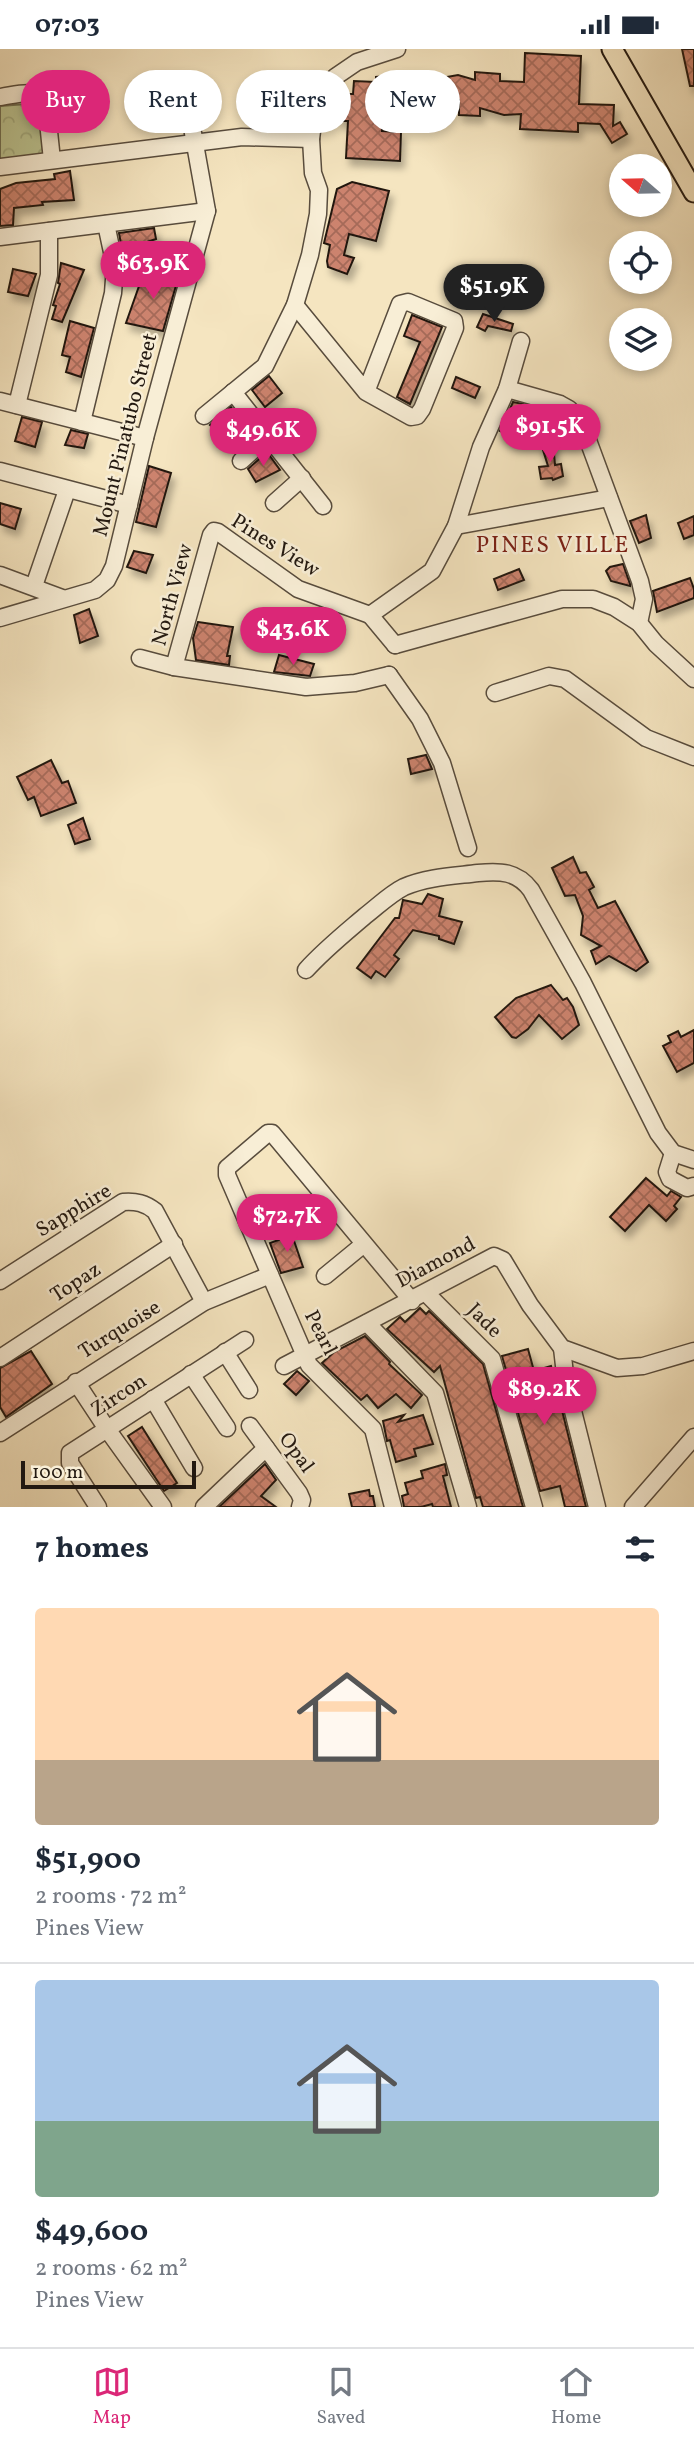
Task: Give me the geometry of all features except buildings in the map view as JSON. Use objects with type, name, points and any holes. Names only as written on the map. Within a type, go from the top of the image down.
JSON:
[{"type":"main road","points":[[612,49],[694,193]]},
{"type":"street","points":[[204,416],[265,366],[295,305],[310,254],[320,199],[313,173],[310,139],[315,107],[335,77],[357,62],[397,49]]},
{"type":"street","points":[[0,97],[36,93],[42,96],[46,103],[52,160]]},
{"type":"street","name":"Mount Pinatubo Street","points":[[0,618],[95,590],[107,580],[114,566],[145,438],[207,211],[193,133]]},
{"type":"street","points":[[0,167],[242,137],[310,139]]},
{"type":"street","points":[[0,237],[207,211]]},
{"type":"street","points":[[82,422],[113,293],[115,266],[106,224]]},
{"type":"street","points":[[16,405],[49,275],[49,231]]},
{"type":"street","points":[[295,305],[366,392],[411,417],[417,416],[422,409],[453,334],[454,321],[408,302],[400,304],[366,392]]},
{"type":"street","points":[[395,645],[370,615],[432,571],[456,526],[481,447],[507,389],[521,341]]},
{"type":"street","points":[[507,389],[560,404],[569,409],[582,424],[640,581],[644,599],[639,623]]},
{"type":"street","points":[[233,392],[323,506]]},
{"type":"street","points":[[0,401],[145,438]]},
{"type":"street","points":[[241,461],[283,423]]},
{"type":"street","points":[[0,471],[129,505]]},
{"type":"street","points":[[274,503],[302,478]]},
{"type":"street","points":[[34,586],[67,490]]},
{"type":"street","points":[[456,526],[609,498]]},
{"type":"street","name":"Pines View","points":[[211,535],[214,531],[219,532],[298,589],[370,615]]},
{"type":"street","name":"North View","points":[[174,667],[211,535]]},
{"type":"street","points":[[0,575],[62,598]]},
{"type":"street","points":[[395,645],[562,599],[593,599],[614,607],[639,623],[656,644],[694,679]]},
{"type":"street","points":[[395,645],[389,675],[420,719],[442,763],[468,848]]},
{"type":"street","points":[[140,658],[174,667],[306,687],[355,683],[389,675]]},
{"type":"street","points":[[495,693],[549,676],[565,680],[646,738],[694,757]]},
{"type":"street","points":[[306,970],[328,946],[385,899],[404,887],[437,878],[500,871],[514,875],[524,880],[531,890],[583,983],[658,1133],[673,1153],[694,1160]]},
{"type":"street","name":"Jade","points":[[230,1164],[268,1133],[272,1133],[364,1244],[419,1297],[492,1359],[534,1507]]},
{"type":"street","points":[[673,1153],[667,1172],[670,1179],[687,1188],[694,1186]]},
{"type":"street","name":"Pearl","points":[[230,1164],[227,1175],[304,1356],[373,1430],[393,1507]]},
{"type":"street","name":"Sapphire","points":[[0,1281],[123,1202],[140,1202],[155,1211],[204,1301]]},
{"type":"street","name":"Topaz","points":[[0,1358],[174,1244]]},
{"type":"street","points":[[325,1276],[364,1244]]},
{"type":"street","name":"Diamond","points":[[284,1366],[495,1256],[499,1256],[530,1305],[562,1348]]},
{"type":"street","name":"Turquoise","points":[[0,1433],[204,1301],[270,1275]]},
{"type":"street","points":[[367,1323],[435,1393],[468,1507]]},
{"type":"street","name":"Zircon","points":[[98,1507],[70,1463],[70,1453],[245,1340]]},
{"type":"street","points":[[597,1507],[566,1383],[562,1348],[617,1368],[643,1366],[694,1351]]},
{"type":"street","points":[[225,1352],[249,1389]]},
{"type":"street","points":[[191,1374],[227,1428]]},
{"type":"street","points":[[76,1382],[163,1507]]},
{"type":"street","points":[[153,1399],[194,1468]]},
{"type":"street","name":"Opal","points":[[250,1426],[299,1493],[302,1500],[300,1507]]},
{"type":"street","points":[[632,1507],[694,1437]]},
{"type":"street","points":[[204,1507],[266,1448]]},
{"type":"green space","points":[[21,104],[21,133],[45,133],[49,158],[0,165],[0,106]]},
{"type":"district","name":"PINES VILLE","points":[[553,546]]}]
